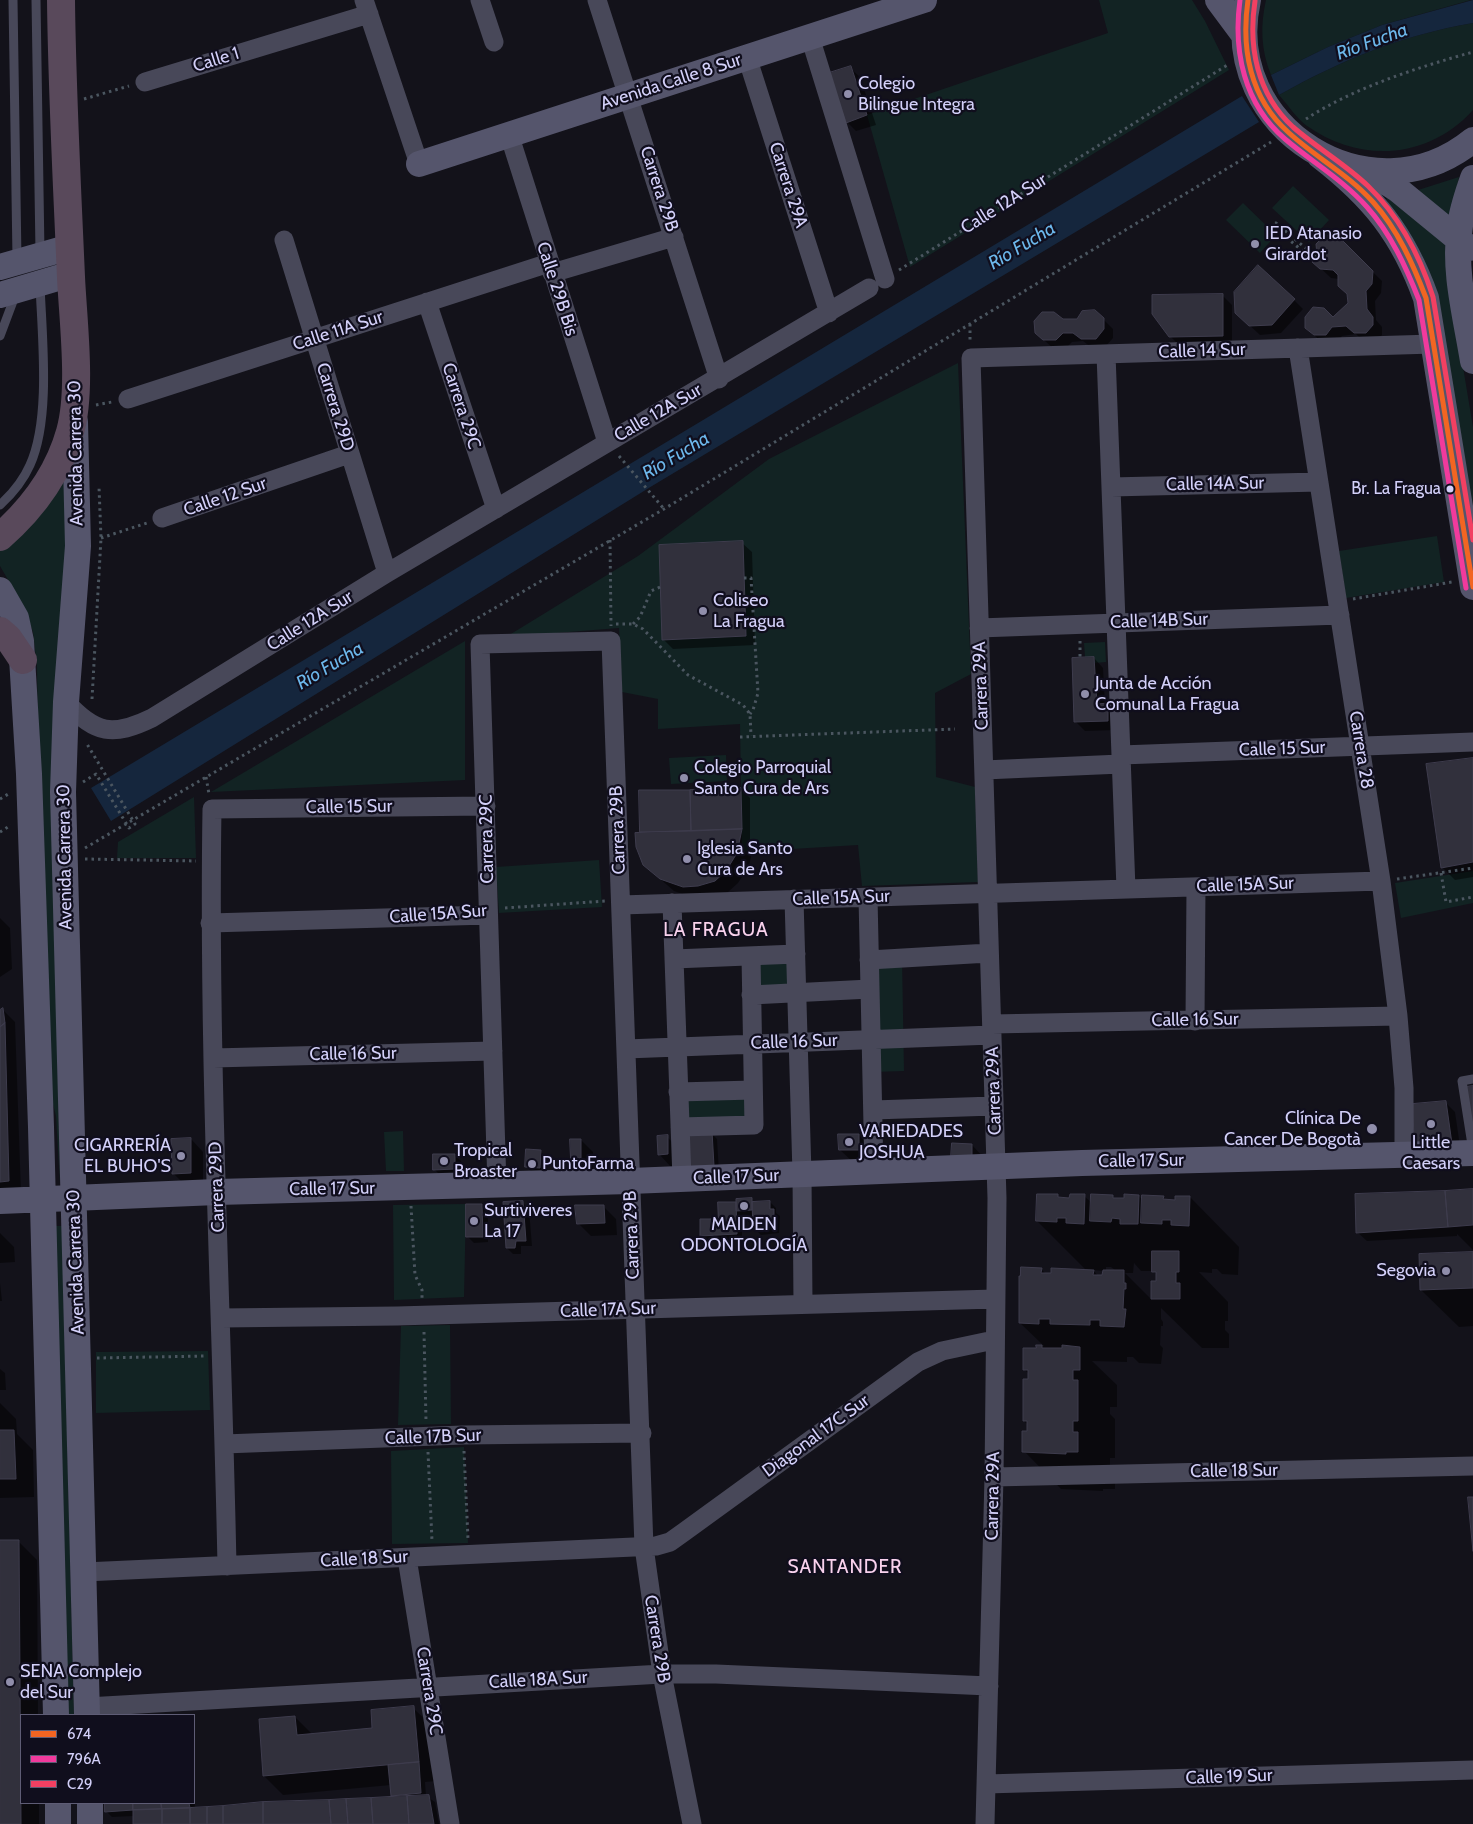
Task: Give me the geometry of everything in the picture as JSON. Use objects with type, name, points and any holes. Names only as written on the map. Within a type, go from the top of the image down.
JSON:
[{"type":"highway","name":"Avenida Carrera 30","points":[[61,0],[62,105],[71,261],[75,409]]},
{"type":"highway","points":[[0,537],[26,512],[53,475],[65,449],[75,409]]},
{"type":"highway","points":[[0,631],[8,638],[23,660]]},
{"type":"main road","name":"Avenida Calle 8 Sur","points":[[419,164],[924,0]]},
{"type":"main road","points":[[1218,0],[1245,44]]},
{"type":"main road","points":[[1248,0],[1245,44],[1253,79],[1262,100],[1287,132],[1348,178],[1373,202],[1403,244],[1426,298],[1472,583]]},
{"type":"main road","points":[[1320,156],[1344,166],[1369,171],[1401,171],[1433,163],[1462,149],[1473,140]]},
{"type":"main road","points":[[1369,171],[1397,189],[1466,244]]},
{"type":"main road","points":[[1473,178],[1465,200],[1466,244],[1458,266],[1473,361]]},
{"type":"main road","points":[[23,275],[71,261]]},
{"type":"main road","name":"Avenida Carrera 30","points":[[75,409],[78,546],[66,702],[64,860],[87,1711]]},
{"type":"main road","name":"Avenida Carrera 30","points":[[0,590],[16,618],[23,660],[43,1200],[56,1714]]},
{"type":"main road","name":"Calle 17 Sur","points":[[0,1201],[217,1192],[630,1181],[996,1166],[1404,1155],[1472,1146]]},
{"type":"main road","points":[[58,1804],[58,1824]]},
{"type":"main road","points":[[90,1804],[90,1824]]},
{"type":"street","points":[[480,0],[494,42]]},
{"type":"street","name":"Carrera 29B","points":[[596,0],[629,96],[719,378]]},
{"type":"street","points":[[367,7],[419,164]]},
{"type":"street","name":"Calle 1","points":[[145,82],[367,7]]},
{"type":"street","points":[[810,37],[885,279]]},
{"type":"street","name":"Carrera 29A","points":[[747,57],[829,313]]},
{"type":"street","name":"Calle 29B Bis","points":[[510,134],[550,268],[607,442]]},
{"type":"street","name":"Calle 11A Sur","points":[[128,399],[427,302],[550,268],[674,237]]},
{"type":"street","name":"Carrera 29D","points":[[284,240],[387,573]]},
{"type":"street","name":"Calle 12A Sur","points":[[66,702],[79,717],[103,730],[115,731],[138,725],[387,573],[869,288]]},
{"type":"street","name":"Carrera 29C","points":[[427,302],[496,509]]},
{"type":"street","name":"Calle 14 Sur","points":[[971,358],[1433,344]]},
{"type":"street","name":"Carrera 28","points":[[1298,348],[1381,881],[1398,1016],[1404,1088],[1404,1155]]},
{"type":"street","points":[[1106,354],[1126,889]]},
{"type":"street","name":"Carrera 29A","points":[[971,358],[996,1166],[994,1477],[985,1824]]},
{"type":"street","name":"Calle 12 Sur","points":[[162,518],[349,454]]},
{"type":"street","name":"Calle 14A Sur","points":[[1111,487],[1319,482]]},
{"type":"street","name":"Calle 14B Sur","points":[[979,628],[1116,623],[1339,609]]},
{"type":"street","name":"Carrera 29B","points":[[611,633],[630,1181],[642,1433],[644,1547],[662,1674],[692,1824]]},
{"type":"street","name":"Carrera 29C","points":[[497,1185],[480,644],[611,633]]},
{"type":"street","name":"Calle 15 Sur","points":[[984,770],[1360,746],[1473,742]]},
{"type":"street","name":"Calle 15 Sur","points":[[212,809],[486,806]]},
{"type":"street","name":"Carrera 29D","points":[[212,809],[210,923],[227,1566]]},
{"type":"street","name":"Calle 15A Sur","points":[[621,905],[1381,881]]},
{"type":"street","points":[[1195,1021],[1196,887]]},
{"type":"street","points":[[868,897],[874,1171]]},
{"type":"street","points":[[794,899],[802,1174],[803,1304]]},
{"type":"street","points":[[672,903],[682,1179]]},
{"type":"street","name":"Calle 15A Sur","points":[[210,923],[488,915]]},
{"type":"street","points":[[869,960],[989,953]]},
{"type":"street","points":[[674,960],[796,954]]},
{"type":"street","points":[[680,1127],[754,1125],[751,956]]},
{"type":"street","points":[[751,995],[870,989]]},
{"type":"street","name":"Calle 16 Sur","points":[[626,1049],[871,1039],[992,1029],[1398,1016]]},
{"type":"street","name":"Calle 16 Sur","points":[[213,1058],[492,1051]]},
{"type":"street","points":[[678,1092],[753,1090]]},
{"type":"street","points":[[873,1110],[994,1106]]},
{"type":"street","name":"Calle 17A Sur","points":[[221,1318],[423,1315],[995,1299]]},
{"type":"street","name":"Diagonal 17C Sur","points":[[644,1547],[656,1546],[677,1537],[918,1362],[942,1351],[994,1340]]},
{"type":"street","name":"Calle 17B Sur","points":[[224,1444],[463,1435],[642,1433]]},
{"type":"street","name":"Calle 18 Sur","points":[[994,1477],[1473,1466]]},
{"type":"street","name":"Calle 18 Sur","points":[[84,1572],[644,1547]]},
{"type":"street","name":"Carrera 29C","points":[[407,1558],[450,1824]]},
{"type":"street","name":"Calle 18A Sur","points":[[87,1711],[428,1686],[662,1674],[716,1674],[989,1686]]},
{"type":"street","name":"Calle 19 Sur","points":[[986,1784],[1473,1770]]},
{"type":"lane","points":[[0,505],[19,484],[30,465],[39,434],[42,406],[23,275],[13,0]]},
{"type":"lane","points":[[0,336],[23,275],[36,0]]},
{"type":"lane","points":[[1472,1146],[1462,1081],[1473,1079]]},
{"type":"path","name":"Calle 12A Sur","points":[[885,279],[1245,44]]},
{"type":"path","points":[[64,860],[664,508],[1287,132],[1320,110],[1378,84],[1473,52]]},
{"type":"path","points":[[62,105],[145,82]]},
{"type":"path","points":[[1272,223],[1276,223],[1314,259],[1272,226],[1272,223]]},
{"type":"path","points":[[627,466],[664,508]]},
{"type":"path","name":"Calle 12 Sur","points":[[101,538],[162,518]]},
{"type":"path","points":[[610,540],[611,633],[633,624],[640,617],[651,591],[660,586]]},
{"type":"path","points":[[744,578],[751,578],[758,693],[754,710],[750,714]]},
{"type":"path","points":[[1339,609],[1472,583]]},
{"type":"path","points":[[633,624],[651,635],[688,674],[736,700],[750,714],[751,736]]},
{"type":"path","points":[[1080,636],[1080,658]]},
{"type":"path","points":[[740,737],[955,729]]},
{"type":"path","points":[[87,744],[100,765]]},
{"type":"path","points":[[64,860],[211,861]]},
{"type":"path","points":[[1381,881],[1473,868]]},
{"type":"path","points":[[1441,873],[1446,902],[1473,897]]},
{"type":"path","name":"Calle 15A Sur","points":[[488,915],[499,908],[602,900],[621,905]]},
{"type":"path","points":[[411,1198],[414,1267],[422,1290],[433,1556]]},
{"type":"path","points":[[89,1358],[210,1356]]},
{"type":"path","points":[[463,1435],[469,1555]]},
{"type":"shaded area","points":[[1099,0],[1192,0],[1205,21],[1229,70],[910,267],[867,115],[1108,33]]},
{"type":"shaded area","points":[[1266,0],[1471,0],[1382,25],[1328,47],[1271,75],[1262,38]]},
{"type":"shaded area","points":[[1473,23],[1473,110],[1436,139],[1415,147],[1394,151],[1372,151],[1328,138],[1303,123],[1279,95],[1326,70],[1373,50],[1446,28]]},
{"type":"shaded area","points":[[1459,177],[1450,221],[1415,191]]},
{"type":"shaded area","points":[[1293,186],[1329,220],[1309,242],[1272,208]]},
{"type":"shaded area","points":[[1391,193],[1449,240],[1453,307],[1473,427],[1473,523],[1400,221],[1386,199]]},
{"type":"shaded area","points":[[1243,203],[1276,235],[1260,253],[1226,220]]},
{"type":"shaded area","points":[[958,363],[971,674],[935,693],[936,777],[975,787],[978,882],[862,886],[858,845],[742,852],[740,724],[658,729],[658,699],[622,692],[619,628],[506,637],[638,556],[769,459]]},
{"type":"shaded area","points":[[67,475],[71,497],[52,773],[60,1184],[56,1116],[48,1085],[39,829],[37,667],[33,632],[21,602],[0,566],[0,550],[46,508]]},
{"type":"shaded area","points":[[1437,536],[1444,582],[1346,598],[1339,551]]},
{"type":"shaded area","points":[[465,641],[465,780],[211,792]]},
{"type":"shaded area","points":[[1105,642],[1106,662],[1094,663],[1094,657],[1085,657],[1084,643]]},
{"type":"shaded area","points":[[726,755],[727,781],[671,784],[669,758]]},
{"type":"shaded area","points":[[194,797],[196,858],[117,858],[118,842]]},
{"type":"shaded area","points":[[599,860],[602,907],[499,913],[496,867]]},
{"type":"shaded area","points":[[1473,871],[1473,903],[1401,918],[1395,883]]},
{"type":"shaded area","points":[[796,954],[797,993],[751,995],[751,956]]},
{"type":"shaded area","points":[[902,958],[904,1071],[872,1072],[869,960]]},
{"type":"shaded area","points":[[751,1091],[753,1124],[681,1125],[680,1093]]},
{"type":"shaded area","points":[[403,1131],[404,1171],[386,1171],[384,1132]]},
{"type":"shaded area","points":[[466,1204],[464,1297],[394,1300],[393,1205]]},
{"type":"shaded area","points":[[54,1226],[62,1226],[74,1714],[66,1714]]},
{"type":"shaded area","points":[[450,1325],[451,1424],[398,1425],[401,1326]]},
{"type":"shaded area","points":[[208,1351],[210,1410],[96,1413],[96,1352]]},
{"type":"shaded area","points":[[464,1447],[468,1543],[392,1544],[391,1451]]},
{"type":"water","name":"Río Fucha","points":[[1473,0],[1473,23],[1446,28],[1373,50],[1326,70],[1279,95],[1271,75],[1328,47],[1382,25]]},
{"type":"water","name":"Río Fucha","points":[[1242,96],[1259,122],[652,486],[111,821],[91,788]]},
{"type":"building","name":"Colegio Bilingue Integra","points":[[851,66],[867,115],[846,123],[829,73]]},
{"type":"building","points":[[1337,235],[1373,271],[1372,284],[1366,291],[1367,309],[1373,317],[1373,325],[1366,333],[1354,333],[1346,326],[1332,327],[1326,335],[1314,335],[1305,328],[1305,317],[1313,307],[1324,308],[1333,317],[1348,303],[1347,294],[1338,286],[1338,275],[1333,270],[1320,269],[1312,262],[1317,256],[1316,244],[1324,236]]},
{"type":"building","points":[[1258,265],[1295,299],[1272,325],[1249,326],[1235,313],[1234,292]]},
{"type":"building","points":[[1223,294],[1223,336],[1169,337],[1152,314],[1152,295]]},
{"type":"building","points":[[1095,310],[1104,318],[1104,329],[1096,339],[1081,339],[1073,333],[1063,333],[1056,340],[1043,340],[1035,333],[1034,321],[1042,312],[1054,312],[1063,319],[1077,319],[1082,311]]},
{"type":"building","name":"Coliseo La Fragua","points":[[743,541],[746,636],[662,640],[659,545]]},
{"type":"building","name":"Junta de Acción Comunal La Fragua","points":[[1094,657],[1097,704],[1108,703],[1108,721],[1074,722],[1072,658]]},
{"type":"building","points":[[1473,758],[1473,862],[1441,868],[1426,764]]},
{"type":"building","points":[[741,788],[742,829],[691,831],[690,790]]},
{"type":"building","points":[[639,790],[690,790],[691,831],[640,832]]},
{"type":"building","name":"Iglesia Santo Cura de Ars","points":[[742,829],[737,853],[726,871],[715,881],[698,886],[683,887],[660,879],[643,865],[636,847],[635,833]]},
{"type":"building","points":[[3,1008],[5,1023],[0,1027],[0,1010]]},
{"type":"building","points":[[5,1023],[9,1181],[0,1182],[0,1027]]},
{"type":"building","points":[[1473,1086],[1473,1128],[1466,1087]]},
{"type":"building","name":"Little Caesars","points":[[1446,1101],[1452,1144],[1414,1146],[1413,1104]]},
{"type":"building","points":[[712,1131],[714,1166],[683,1168],[681,1132]]},
{"type":"building","name":"VARIEDADES JOSHUA","points":[[838,1134],[859,1134],[859,1150],[839,1150]]},
{"type":"building","points":[[668,1135],[668,1154],[658,1155],[657,1136]]},
{"type":"building","name":"CIGARRERÍA EL BUHO'S","points":[[191,1138],[191,1173],[172,1174],[171,1139]]},
{"type":"building","points":[[570,1139],[581,1139],[581,1158],[571,1159]]},
{"type":"building","points":[[952,1143],[972,1144],[972,1159],[951,1158]]},
{"type":"building","points":[[526,1149],[541,1150],[540,1168],[525,1167]]},
{"type":"building","name":"Tropical Broaster","points":[[433,1154],[455,1154],[455,1169],[433,1170]]},
{"type":"building","name":"Segovia","points":[[1473,1189],[1473,1225],[1448,1227],[1445,1191]]},
{"type":"building","points":[[1445,1191],[1448,1227],[1356,1233],[1355,1194]]},
{"type":"building","points":[[1037,1194],[1058,1194],[1058,1197],[1069,1198],[1070,1194],[1085,1194],[1084,1224],[1066,1223],[1066,1218],[1057,1218],[1057,1222],[1036,1221]]},
{"type":"building","points":[[1091,1194],[1113,1195],[1113,1198],[1124,1198],[1124,1194],[1139,1195],[1138,1224],[1120,1224],[1120,1219],[1112,1218],[1111,1222],[1090,1221]]},
{"type":"building","points":[[1142,1195],[1164,1196],[1163,1199],[1175,1200],[1175,1196],[1190,1196],[1189,1226],[1171,1225],[1171,1220],[1162,1220],[1162,1224],[1141,1223]]},
{"type":"building","name":"MAIDEN ODONTOLOGÍA","points":[[752,1198],[752,1210],[736,1211],[736,1199]]},
{"type":"building","points":[[523,1201],[526,1241],[516,1241],[515,1248],[506,1248],[503,1202]]},
{"type":"building","points":[[770,1201],[770,1209],[774,1209],[774,1227],[753,1229],[752,1202]]},
{"type":"building","points":[[718,1202],[736,1202],[737,1234],[700,1236],[700,1219],[718,1219]]},
{"type":"building","name":"Surtiviveres La 17","points":[[466,1204],[482,1204],[483,1237],[466,1237]]},
{"type":"building","points":[[575,1205],[604,1205],[605,1223],[577,1224]]},
{"type":"building","points":[[1152,1251],[1179,1251],[1179,1272],[1176,1272],[1176,1283],[1180,1283],[1180,1299],[1151,1299],[1151,1281],[1156,1281],[1156,1272],[1152,1272]]},
{"type":"building","name":"Segovia","points":[[1473,1252],[1473,1288],[1420,1290],[1419,1254]]},
{"type":"building","points":[[1021,1267],[1042,1268],[1041,1273],[1051,1273],[1051,1268],[1094,1270],[1093,1275],[1102,1275],[1103,1270],[1124,1270],[1126,1289],[1124,1289],[1123,1309],[1126,1309],[1124,1327],[1100,1326],[1100,1320],[1090,1320],[1090,1325],[1050,1324],[1050,1319],[1039,1319],[1039,1324],[1019,1323],[1019,1276]]},
{"type":"building","points":[[1036,1345],[1042,1345],[1042,1348],[1062,1348],[1062,1345],[1080,1347],[1080,1370],[1073,1370],[1073,1380],[1078,1380],[1078,1421],[1073,1421],[1073,1432],[1078,1432],[1078,1452],[1066,1452],[1066,1454],[1022,1452],[1022,1431],[1027,1431],[1027,1421],[1023,1421],[1023,1379],[1028,1379],[1028,1370],[1023,1370],[1023,1348],[1036,1348]]},
{"type":"building","points":[[0,1430],[14,1430],[16,1479],[0,1479]]},
{"type":"building","points":[[1468,1497],[1473,1497],[1473,1551]]},
{"type":"building","name":"SENA Complejo del Sur","points":[[0,1540],[19,1540],[21,1824],[0,1824]]},
{"type":"building","points":[[414,1706],[419,1762],[263,1776],[259,1719],[295,1716],[297,1735],[372,1728],[371,1710]]},
{"type":"building","points":[[419,1762],[421,1793],[391,1796],[388,1765]]},
{"type":"building","points":[[429,1795],[434,1824],[409,1824],[407,1796]]},
{"type":"building","points":[[407,1796],[409,1824],[373,1824],[371,1798]]},
{"type":"building","points":[[371,1798],[373,1824],[348,1824],[346,1799]]},
{"type":"building","points":[[346,1799],[348,1824],[331,1824],[329,1800]]},
{"type":"building","points":[[329,1800],[331,1824],[263,1824],[263,1802]]},
{"type":"building","points":[[263,1802],[263,1824],[223,1824],[223,1806]]},
{"type":"building","points":[[105,1804],[133,1804],[133,1810],[105,1812]]},
{"type":"building","points":[[133,1804],[161,1804],[162,1809],[133,1810]]},
{"type":"building","points":[[161,1804],[189,1804],[190,1808],[162,1809]]},
{"type":"building","points":[[223,1806],[223,1824],[207,1824],[207,1807]]},
{"type":"building","points":[[207,1807],[207,1824],[190,1824],[190,1808]]},
{"type":"building","points":[[190,1808],[190,1824],[162,1824],[162,1809]]},
{"type":"building","points":[[162,1809],[162,1824],[133,1824],[133,1810]]},
{"type":"transit line","name":"796A","points":[[1240,0],[1238,19],[1240,57],[1244,76],[1260,110],[1285,139],[1358,197],[1376,217],[1397,251],[1419,300],[1466,588]]},
{"type":"transit line","name":"674","points":[[1248,0],[1246,18],[1248,54],[1251,72],[1265,104],[1275,119],[1288,132],[1353,183],[1373,202],[1390,224],[1404,248],[1426,298],[1473,587]]},
{"type":"transit line","name":"C29","points":[[1255,1],[1253,18],[1254,52],[1263,85],[1271,100],[1293,127],[1350,170],[1379,198],[1399,223],[1422,267],[1433,297],[1473,540]]},
{"type":"place","name":"Colegio Bilingue Integra","points":[[848,94]]},
{"type":"place","name":"IED Atanasio Girardot","points":[[1255,244]]},
{"type":"place","name":"Br. La Fragua","points":[[1450,489]]},
{"type":"place","name":"Coliseo La Fragua","points":[[703,611]]},
{"type":"place","name":"Junta de Acción Comunal La Fragua","points":[[1085,694]]},
{"type":"place","name":"Colegio Parroquial Santo Cura de Ars","points":[[684,778]]},
{"type":"place","name":"Iglesia Santo Cura de Ars","points":[[687,859]]},
{"type":"place","name":"Little Caesars","points":[[1431,1124]]},
{"type":"place","name":"Clínica De Cancer De Bogotà","points":[[1372,1129]]},
{"type":"place","name":"VARIEDADES JOSHUA","points":[[849,1142]]},
{"type":"place","name":"CIGARRERÍA EL BUHO'S","points":[[181,1156]]},
{"type":"place","name":"Tropical Broaster","points":[[444,1161]]},
{"type":"place","name":"PuntoFarma","points":[[532,1164]]},
{"type":"place","name":"MAIDEN ODONTOLOGÍA","points":[[744,1206]]},
{"type":"place","name":"Surtiviveres La 17","points":[[474,1221]]},
{"type":"place","name":"Segovia","points":[[1446,1271]]},
{"type":"place","name":"SENA Complejo del Sur","points":[[10,1682]]},
{"type":"district","name":"LA FRAGUA","points":[[716,930]]},
{"type":"district","name":"SANTANDER","points":[[845,1567]]}]
